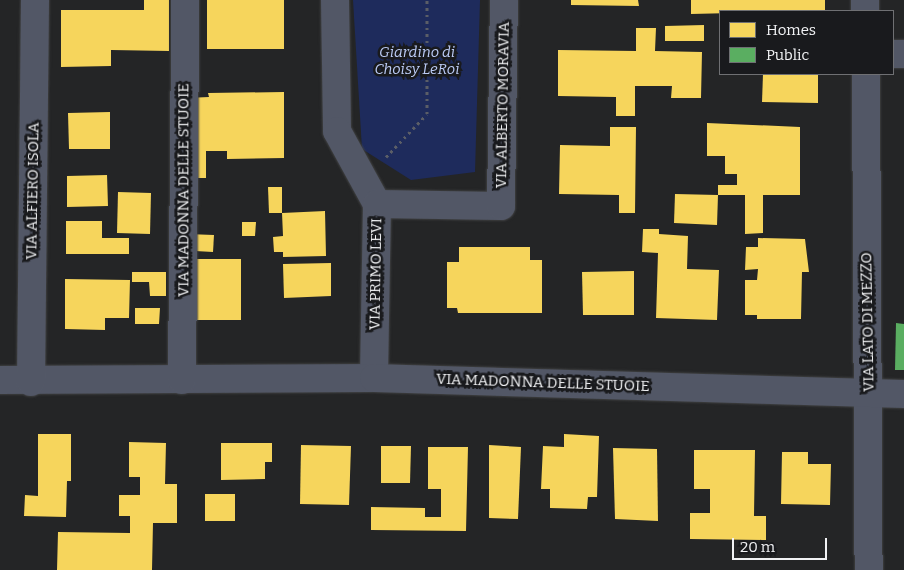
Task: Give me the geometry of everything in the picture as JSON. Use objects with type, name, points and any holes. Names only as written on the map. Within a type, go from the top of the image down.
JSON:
[{"type":"street","name":"VIA ALFIERO ISOLA","points":[[31,382],[35,0]]},
{"type":"street","name":"VIA MADONNA DELLE STUOIE","points":[[182,380],[185,0]]},
{"type":"street","name":"VIA PRIMO LEVI","points":[[335,0],[337,131],[366,180],[377,204],[374,378]]},
{"type":"street","name":"VIA ALBERTO MORAVIA","points":[[377,204],[502,206],[504,0]]},
{"type":"street","name":"VIA LATO DI MEZZO","points":[[866,75],[870,570]]},
{"type":"street","name":"VIA MADONNA DELLE STUOIE","points":[[0,380],[31,382],[374,378],[904,394]]},
{"type":"path","points":[[366,180],[427,114],[427,0]]},
{"type":"green space","name":"Giardino di Choisy LeRoi","points":[[353,0],[480,0],[475,172],[411,180],[362,149]]},
{"type":"building: Homes","points":[[144,0],[169,0],[169,51],[111,50],[111,66],[61,67],[61,10],[144,10]]},
{"type":"building: Homes","points":[[207,0],[284,0],[284,49],[207,49]]},
{"type":"building: Homes","points":[[571,0],[638,0],[639,6],[571,5]]},
{"type":"building: Homes","points":[[691,0],[825,0],[825,10],[719,10],[719,13],[691,14]]},
{"type":"building: Homes","points":[[704,25],[704,41],[665,41],[665,26]]},
{"type":"building: Homes","points":[[636,28],[656,28],[655,51],[702,52],[701,98],[671,98],[672,86],[635,86],[635,116],[616,116],[616,97],[558,96],[558,50],[636,51]]},
{"type":"building: Homes","points":[[763,75],[818,75],[818,103],[762,102]]},
{"type":"building: Homes","points":[[284,92],[284,158],[227,159],[227,151],[206,151],[206,178],[187,178],[186,98],[209,97],[208,93]]},
{"type":"building: Homes","points":[[110,112],[110,149],[69,149],[68,113]]},
{"type":"building: Homes","points":[[707,123],[800,127],[800,195],[763,195],[763,233],[745,234],[745,195],[718,195],[718,185],[737,185],[737,174],[725,174],[725,156],[707,156]]},
{"type":"building: Homes","points":[[610,127],[636,127],[635,213],[619,213],[619,195],[559,194],[560,145],[610,146]]},
{"type":"building: Homes","points":[[107,175],[108,206],[67,207],[67,176]]},
{"type":"building: Homes","points":[[268,187],[282,187],[282,213],[269,213]]},
{"type":"building: Homes","points":[[118,192],[151,193],[150,234],[117,233]]},
{"type":"building: Homes","points":[[675,194],[718,195],[717,225],[674,223]]},
{"type":"building: Homes","points":[[325,211],[326,256],[283,257],[283,252],[274,252],[273,237],[283,236],[282,213]]},
{"type":"building: Homes","points":[[66,221],[102,221],[102,238],[129,238],[129,254],[66,254]]},
{"type":"building: Homes","points":[[242,222],[256,222],[255,236],[242,236]]},
{"type":"building: Homes","points":[[643,229],[659,229],[659,234],[688,236],[687,269],[719,270],[717,320],[656,318],[658,253],[642,252]]},
{"type":"building: Homes","points":[[187,234],[214,235],[213,252],[195,251]]},
{"type":"building: Homes","points":[[758,238],[805,239],[809,272],[802,272],[801,319],[757,319],[757,315],[745,315],[745,280],[757,280],[758,269],[745,270],[746,247],[758,247]]},
{"type":"building: Homes","points":[[459,247],[530,247],[530,260],[542,260],[542,313],[458,313],[457,308],[447,308],[447,262],[459,262]]},
{"type":"building: Homes","points":[[189,259],[241,259],[241,320],[197,320],[197,279],[190,279]]},
{"type":"building: Homes","points":[[331,263],[331,296],[284,298],[283,264]]},
{"type":"building: Homes","points":[[634,271],[634,315],[583,315],[582,272]]},
{"type":"building: Homes","points":[[132,272],[166,272],[166,296],[150,296],[149,282],[132,282]]},
{"type":"building: Homes","points":[[65,279],[130,280],[129,318],[105,318],[105,330],[65,329]]},
{"type":"building: Homes","points":[[135,308],[160,308],[159,324],[135,324]]},
{"type":"building: Homes","points":[[38,434],[71,434],[71,481],[67,481],[66,517],[24,516],[25,495],[38,496]]},
{"type":"building: Homes","points":[[564,434],[599,436],[597,497],[588,497],[587,509],[550,508],[550,489],[541,489],[543,446],[564,447]]},
{"type":"building: Homes","points":[[129,442],[166,443],[165,484],[177,484],[177,523],[153,523],[152,570],[57,570],[58,532],[130,533],[130,516],[119,516],[119,495],[140,495],[140,477],[129,477]]},
{"type":"building: Homes","points":[[221,443],[272,443],[272,462],[265,462],[265,479],[221,480]]},
{"type":"building: Homes","points":[[301,445],[351,446],[349,505],[300,504]]},
{"type":"building: Homes","points":[[489,445],[521,447],[518,519],[489,518]]},
{"type":"building: Homes","points":[[381,446],[411,446],[410,483],[381,483]]},
{"type":"building: Homes","points":[[428,447],[468,447],[466,531],[371,530],[371,507],[425,508],[425,517],[441,517],[441,489],[428,489]]},
{"type":"building: Homes","points":[[613,448],[657,449],[658,521],[615,519]]},
{"type":"building: Homes","points":[[694,450],[755,450],[754,516],[766,516],[766,540],[690,539],[690,513],[710,513],[710,489],[694,489]]},
{"type":"building: Homes","points":[[782,452],[808,452],[808,464],[831,464],[830,505],[781,504]]},
{"type":"building: Homes","points":[[205,494],[235,494],[235,521],[205,521]]},
{"type":"building: Public","points":[[896,323],[904,324],[904,370],[895,370]]}]
